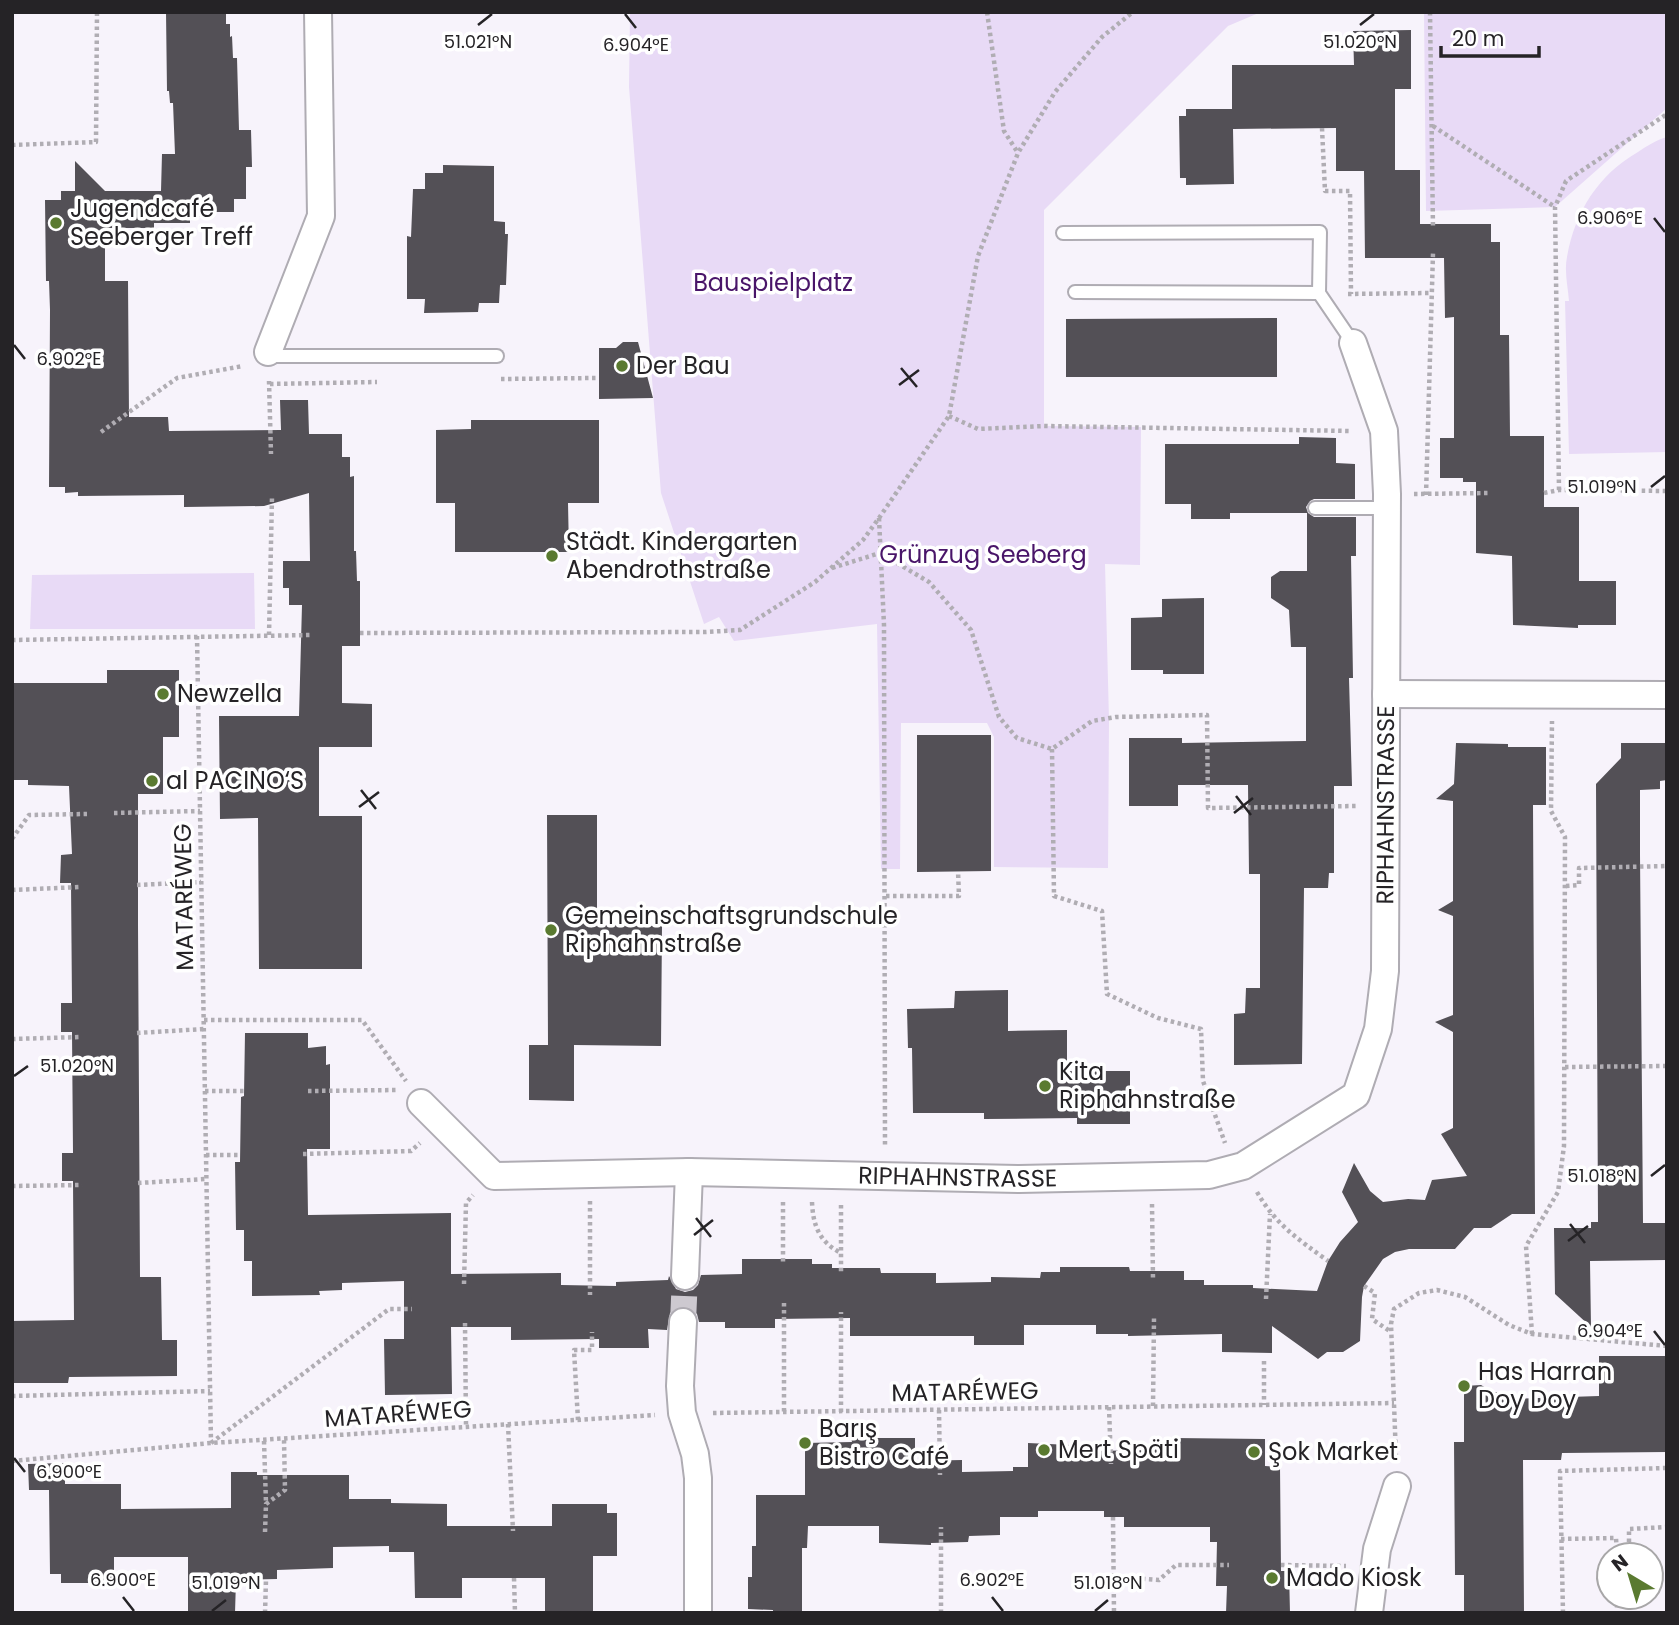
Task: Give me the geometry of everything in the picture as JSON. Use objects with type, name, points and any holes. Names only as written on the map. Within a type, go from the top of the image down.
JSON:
[{"type":"street","points":[[268,357],[321,216],[318,12]]},
{"type":"street","name":"RIPHAHNSTRASSE","points":[[494,1175],[689,1172],[1019,1179],[1209,1175],[1239,1168],[1356,1095],[1378,1029],[1384,971],[1387,501],[1384,431],[1353,343]]},
{"type":"street","name":"RIPHAHNSTRASSE","points":[[1386,694],[1667,695]]},
{"type":"street","points":[[416,1096],[494,1175]]},
{"type":"street","points":[[685,1276],[689,1172]]},
{"type":"street","points":[[683,1322],[680,1386],[682,1413],[695,1454],[698,1478],[698,1613]]},
{"type":"street","points":[[1369,1613],[1377,1549],[1397,1486]]},
{"type":"lane","points":[[1063,233],[1320,232],[1319,293],[1353,343]]},
{"type":"lane","points":[[1075,292],[1319,293]]},
{"type":"lane","points":[[268,357],[497,356]]},
{"type":"lane","points":[[1315,508],[1387,501]]},
{"type":"path","points":[[12,145],[96,142],[97,12]]},
{"type":"path","points":[[987,12],[1004,131],[1018,153]]},
{"type":"path","points":[[360,634],[706,632],[740,629],[815,582],[863,540],[949,416],[978,256],[1018,153],[1055,92],[1102,37],[1133,12]]},
{"type":"path","points":[[1430,12],[1433,229]]},
{"type":"path","points":[[1559,490],[1555,208],[1566,180],[1667,114]]},
{"type":"path","points":[[1432,125],[1555,208]]},
{"type":"path","points":[[1322,128],[1325,191],[1350,191],[1351,293]]},
{"type":"path","points":[[1426,495],[1433,253]]},
{"type":"path","points":[[1319,293],[1432,293]]},
{"type":"path","points":[[101,432],[177,379],[268,357],[271,454]]},
{"type":"path","points":[[949,416],[978,429],[1044,426],[1384,431]]},
{"type":"path","points":[[1544,493],[1559,490],[1667,491]]},
{"type":"path","points":[[1387,501],[1426,495],[1490,493]]},
{"type":"path","points":[[268,635],[272,497]]},
{"type":"path","points":[[879,517],[884,625],[885,1175]]},
{"type":"path","points":[[830,569],[880,553],[929,582],[971,630],[999,717],[1017,738],[1052,750]]},
{"type":"path","points":[[12,640],[312,635]]},
{"type":"path","name":"MATARÉWEG","points":[[197,636],[211,1443],[682,1413],[1394,1403]]},
{"type":"path","points":[[1052,750],[1092,721],[1116,717],[1207,715],[1208,808],[1386,806]]},
{"type":"path","points":[[1532,1334],[1527,1246],[1558,1192],[1564,1146],[1565,837],[1551,811],[1552,744]]},
{"type":"path","points":[[1052,750],[1054,895],[1102,911],[1107,994],[1158,1018],[1201,1029],[1203,1081],[1239,1168],[1270,1214],[1289,1233],[1328,1261]]},
{"type":"path","points":[[114,813],[200,811]]},
{"type":"path","points":[[12,839],[29,815],[87,814]]},
{"type":"path","points":[[1566,886],[1579,885],[1579,867],[1667,866]]},
{"type":"path","points":[[886,896],[959,896],[958,871]]},
{"type":"path","points":[[137,885],[201,882]]},
{"type":"path","points":[[12,890],[80,887]]},
{"type":"path","points":[[204,1020],[362,1020],[416,1096]]},
{"type":"path","points":[[137,1033],[204,1029]]},
{"type":"path","points":[[12,1039],[81,1037]]},
{"type":"path","points":[[1565,1067],[1667,1066]]},
{"type":"path","points":[[205,1091],[245,1091]]},
{"type":"path","points":[[308,1091],[416,1096]]},
{"type":"path","points":[[303,1154],[411,1151],[441,1123]]},
{"type":"path","points":[[206,1155],[240,1155]]},
{"type":"path","points":[[783,1173],[783,1264]]},
{"type":"path","points":[[590,1174],[590,1295]]},
{"type":"path","points":[[812,1174],[813,1214],[817,1233],[832,1249],[841,1253]]},
{"type":"path","points":[[841,1174],[841,1273]]},
{"type":"path","points":[[464,1284],[466,1203],[494,1175]]},
{"type":"path","points":[[1152,1176],[1153,1280]]},
{"type":"path","points":[[138,1183],[206,1179]]},
{"type":"path","points":[[12,1186],[82,1185]]},
{"type":"path","points":[[1266,1299],[1270,1214]]},
{"type":"path","points":[[1364,1286],[1375,1293],[1371,1319],[1392,1332]]},
{"type":"path","points":[[1397,1486],[1392,1332],[1394,1308],[1419,1293],[1437,1290],[1465,1297],[1509,1325],[1532,1334],[1667,1346]]},
{"type":"path","points":[[784,1303],[784,1413]]},
{"type":"path","points":[[12,1461],[211,1443],[389,1309],[412,1309]]},
{"type":"path","points":[[841,1312],[841,1412]]},
{"type":"path","points":[[1153,1406],[1154,1318]]},
{"type":"path","points":[[466,1323],[466,1426]]},
{"type":"path","points":[[578,1420],[574,1350],[592,1350],[592,1332]]},
{"type":"path","points":[[1264,1362],[1264,1405]]},
{"type":"path","points":[[12,1396],[210,1391]]},
{"type":"path","points":[[1109,1407],[1111,1464]]},
{"type":"path","points":[[939,1410],[940,1475]]},
{"type":"path","points":[[508,1424],[513,1531]]},
{"type":"path","points":[[266,1504],[285,1489],[284,1440]]},
{"type":"path","points":[[264,1441],[265,1531]]},
{"type":"path","points":[[1563,1613],[1560,1471],[1667,1468]]},
{"type":"path","points":[[1113,1517],[1114,1613]]},
{"type":"path","points":[[941,1527],[941,1613]]},
{"type":"path","points":[[1629,1541],[1629,1529],[1667,1527]]},
{"type":"path","points":[[1561,1539],[1616,1538],[1616,1541]]},
{"type":"path","points":[[1114,1577],[1159,1580],[1176,1565],[1229,1565]]},
{"type":"path","points":[[1281,1565],[1375,1566]]},
{"type":"path","points":[[514,1578],[515,1613]]},
{"type":"path","points":[[265,1613],[266,1580]]},
{"type":"green space","name":"Grünzug Seeberg","points":[[630,12],[1261,12],[1228,26],[1044,210],[1044,426],[1141,427],[1140,565],[1105,564],[1109,720],[1108,868],[994,867],[994,737],[987,723],[901,723],[900,869],[881,869],[877,624],[734,641],[719,617],[704,624],[661,493],[629,87]]},
{"type":"green space","points":[[1424,12],[1667,12],[1667,108],[1555,207],[1426,211]]},
{"type":"green space","points":[[1667,137],[1667,452],[1569,454],[1565,301],[1569,301],[1566,268],[1571,241],[1582,210],[1600,183],[1624,161]]},
{"type":"green space","points":[[254,573],[255,629],[30,629],[32,575]]},
{"type":"building","points":[[166,12],[226,12],[226,24],[230,24],[230,37],[232,36],[233,58],[237,58],[239,130],[251,130],[252,167],[246,167],[246,199],[234,199],[234,212],[208,212],[208,217],[190,217],[190,223],[154,223],[154,228],[105,228],[105,281],[128,281],[129,417],[168,417],[169,431],[281,430],[280,400],[308,400],[309,434],[342,434],[342,457],[350,457],[350,477],[354,476],[354,551],[357,581],[360,581],[360,646],[342,646],[342,703],[372,704],[372,747],[319,747],[319,816],[362,816],[362,969],[259,969],[258,818],[220,819],[219,716],[299,716],[302,605],[289,605],[289,588],[283,588],[283,561],[310,561],[309,493],[264,506],[184,507],[184,495],[78,496],[78,492],[65,493],[65,487],[49,487],[50,310],[49,281],[46,281],[45,200],[61,200],[61,191],[75,191],[75,161],[105,191],[161,191],[162,154],[175,154],[173,103],[170,103],[167,91]]},
{"type":"building","points":[[1411,30],[1411,89],[1395,89],[1395,170],[1420,170],[1420,224],[1491,224],[1491,242],[1500,242],[1500,335],[1509,335],[1510,436],[1544,436],[1544,507],[1579,507],[1579,581],[1616,581],[1616,625],[1578,625],[1578,628],[1513,625],[1512,556],[1476,553],[1476,482],[1463,482],[1463,478],[1440,478],[1440,438],[1454,438],[1454,317],[1445,318],[1444,258],[1365,258],[1364,171],[1336,171],[1336,128],[1233,129],[1234,184],[1186,185],[1186,178],[1180,178],[1179,116],[1186,116],[1186,109],[1232,109],[1232,65],[1354,65],[1353,31]]},
{"type":"building","points":[[443,165],[494,166],[494,221],[505,222],[505,234],[508,234],[506,285],[500,285],[499,303],[479,303],[478,312],[424,313],[425,299],[407,299],[407,236],[411,237],[413,189],[425,189],[425,173],[443,173]]},
{"type":"building","points":[[1277,318],[1277,377],[1066,377],[1066,319]]},
{"type":"building","name":"Der Bau","points":[[623,342],[638,342],[653,398],[599,399],[599,348],[616,348]]},
{"type":"building","points":[[471,420],[599,420],[599,503],[568,503],[569,552],[455,552],[455,503],[436,503],[436,430],[471,429]]},
{"type":"building","points":[[1299,437],[1336,438],[1336,463],[1355,464],[1355,499],[1314,499],[1306,507],[1308,513],[1314,517],[1356,517],[1356,556],[1351,556],[1353,678],[1349,678],[1352,786],[1334,786],[1334,873],[1329,873],[1328,888],[1304,888],[1302,1064],[1234,1065],[1234,1014],[1245,1013],[1246,988],[1260,988],[1260,874],[1249,874],[1248,785],[1178,785],[1178,806],[1129,806],[1129,738],[1182,738],[1182,743],[1306,741],[1306,647],[1291,647],[1289,610],[1271,598],[1271,577],[1280,571],[1307,571],[1307,513],[1230,513],[1230,519],[1191,519],[1191,504],[1165,504],[1165,444],[1299,444]]},
{"type":"building","points":[[1204,598],[1204,674],[1163,674],[1163,670],[1131,670],[1131,618],[1162,617],[1162,599]]},
{"type":"building","points":[[107,670],[179,670],[179,737],[163,737],[163,794],[138,794],[140,1277],[161,1277],[162,1340],[177,1340],[177,1376],[69,1377],[68,1383],[12,1383],[12,1321],[74,1320],[73,1181],[62,1181],[62,1153],[73,1153],[72,1032],[61,1032],[61,1003],[72,1003],[71,883],[60,883],[61,855],[72,854],[69,786],[28,785],[28,780],[12,780],[12,683],[107,683]]},
{"type":"building","points":[[917,735],[991,735],[991,871],[917,872]]},
{"type":"building","points":[[1456,743],[1546,747],[1546,805],[1533,805],[1535,1214],[1512,1214],[1491,1228],[1474,1228],[1455,1249],[1409,1249],[1395,1252],[1383,1259],[1364,1286],[1360,1341],[1343,1352],[1327,1352],[1318,1359],[1272,1326],[1272,1353],[1222,1352],[1222,1334],[1096,1334],[1096,1325],[1024,1325],[1024,1345],[974,1345],[974,1336],[850,1336],[850,1318],[775,1319],[775,1328],[725,1328],[725,1322],[699,1322],[692,1309],[683,1306],[670,1313],[667,1330],[648,1329],[649,1348],[599,1348],[599,1339],[511,1340],[511,1327],[451,1327],[452,1394],[385,1395],[384,1339],[404,1339],[404,1281],[342,1283],[342,1290],[319,1291],[320,1295],[252,1296],[252,1261],[244,1261],[244,1230],[236,1230],[235,1162],[240,1162],[245,1033],[308,1033],[308,1048],[326,1046],[326,1065],[330,1064],[330,1149],[307,1149],[308,1215],[451,1213],[451,1274],[561,1273],[561,1285],[616,1286],[616,1282],[668,1280],[669,1276],[676,1289],[685,1292],[698,1285],[701,1275],[742,1274],[742,1259],[812,1259],[812,1264],[832,1264],[832,1268],[880,1268],[881,1273],[936,1273],[936,1283],[991,1282],[991,1277],[1040,1278],[1041,1272],[1060,1272],[1060,1267],[1129,1267],[1130,1271],[1184,1271],[1184,1280],[1204,1280],[1204,1285],[1253,1285],[1253,1288],[1317,1291],[1328,1261],[1358,1222],[1342,1192],[1354,1163],[1370,1191],[1383,1202],[1425,1200],[1432,1180],[1467,1176],[1441,1134],[1453,1128],[1453,1032],[1435,1022],[1453,1015],[1453,916],[1438,910],[1453,901],[1453,801],[1436,799],[1454,784]]},
{"type":"building","points":[[1621,743],[1667,743],[1667,780],[1660,781],[1660,789],[1640,790],[1640,855],[1643,1223],[1667,1223],[1667,1260],[1590,1261],[1591,1327],[1555,1294],[1554,1228],[1591,1228],[1591,1222],[1598,1222],[1596,784],[1621,758]]},
{"type":"building","points":[[547,815],[597,815],[597,925],[662,926],[661,1046],[574,1045],[574,1101],[529,1100],[529,1045],[548,1045]]},
{"type":"building","points":[[1008,990],[1008,1031],[1067,1030],[1067,1071],[1130,1071],[1130,1124],[1077,1124],[1077,1118],[984,1119],[984,1113],[913,1113],[912,1048],[908,1048],[907,1009],[954,1008],[955,991]]},
{"type":"building","points":[[1599,1356],[1667,1356],[1667,1452],[1562,1453],[1561,1460],[1523,1460],[1524,1613],[1464,1613],[1464,1575],[1455,1575],[1454,1442],[1464,1442],[1464,1386],[1481,1385],[1493,1392],[1512,1392],[1512,1399],[1599,1396]]},
{"type":"building","points":[[851,1438],[915,1438],[915,1461],[962,1460],[962,1472],[1013,1471],[1013,1467],[1028,1467],[1028,1443],[1091,1446],[1091,1451],[1154,1450],[1154,1445],[1175,1445],[1174,1438],[1265,1439],[1265,1466],[1280,1467],[1281,1571],[1289,1571],[1290,1613],[1226,1613],[1227,1586],[1216,1586],[1217,1542],[1210,1542],[1210,1527],[1124,1527],[1124,1517],[1104,1517],[1104,1511],[1038,1511],[1038,1517],[1000,1517],[1000,1535],[969,1536],[968,1542],[931,1545],[879,1543],[879,1526],[808,1526],[807,1548],[802,1548],[802,1613],[773,1613],[773,1610],[748,1609],[748,1577],[752,1577],[752,1546],[756,1546],[756,1495],[805,1495],[805,1443],[852,1442]]},
{"type":"building","points":[[65,1463],[65,1484],[121,1484],[121,1509],[231,1508],[231,1472],[257,1472],[257,1475],[349,1475],[349,1499],[391,1499],[391,1503],[447,1504],[447,1526],[552,1526],[552,1504],[607,1504],[607,1513],[617,1513],[617,1556],[593,1556],[593,1613],[545,1613],[545,1578],[462,1578],[462,1598],[415,1598],[414,1552],[389,1552],[389,1546],[333,1547],[333,1568],[277,1570],[277,1579],[236,1580],[235,1613],[188,1613],[188,1557],[114,1557],[114,1583],[61,1583],[61,1574],[50,1574],[49,1490],[29,1490],[28,1464]]},
{"type":"tunnel","points":[[683,1322],[685,1276]]},
{"type":"place","name":"Jugendcafé Seeberger Treff","points":[[56,223]]},
{"type":"place","name":"Der Bau","points":[[622,366]]},
{"type":"place","name":"Städt. Kindergarten Abendrothstraße","points":[[552,556]]},
{"type":"place","name":"Newzella","points":[[163,694]]},
{"type":"place","name":"al PACINO‘S","points":[[152,781]]},
{"type":"place","name":"Gemeinschaftsgrundschule Riphahnstraße","points":[[551,930]]},
{"type":"place","name":"Kita Riphahnstraße","points":[[1045,1086]]},
{"type":"place","name":"Has Harran Doy Doy","points":[[1464,1386]]},
{"type":"place","name":"Barış Bistro Café","points":[[805,1443]]},
{"type":"place","name":"Mert Späti","points":[[1044,1450]]},
{"type":"place","name":"Şok Market","points":[[1254,1452]]},
{"type":"place","name":"Mado Kiosk","points":[[1272,1578]]},
{"type":"park label","name":"Bauspielplatz","points":[[773,283]]}]
